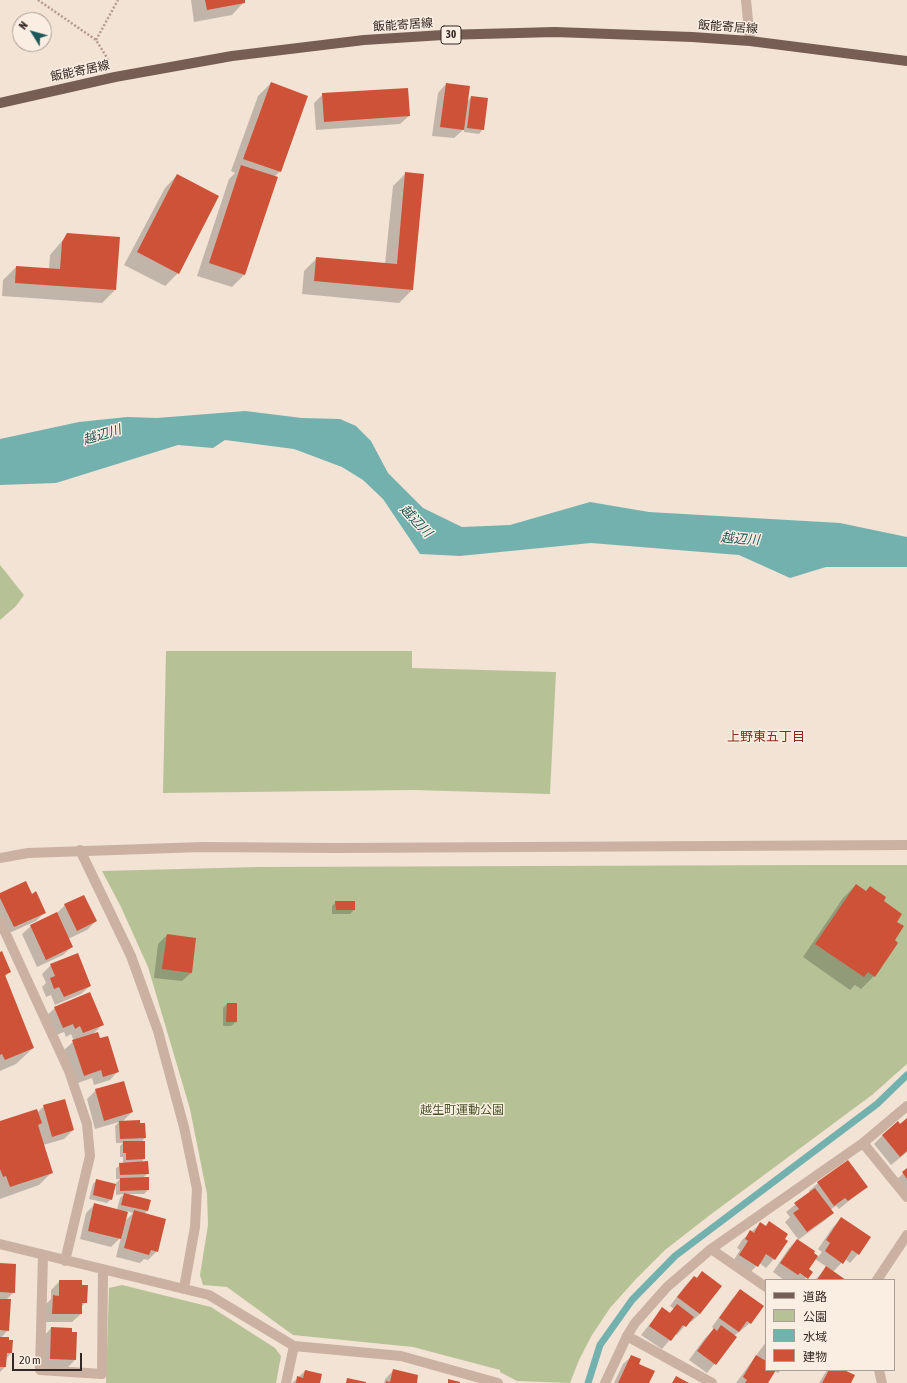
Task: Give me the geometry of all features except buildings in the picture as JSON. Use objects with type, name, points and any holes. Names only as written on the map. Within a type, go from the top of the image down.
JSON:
[{"type":"main road","name":"飯能寄居線","points":[[0,103],[115,77],[232,56],[307,46],[443,35],[555,32],[610,33],[750,41],[907,61]]},
{"type":"street","points":[[746,0],[750,41]]},
{"type":"street","points":[[0,858],[28,853],[80,850],[202,847],[343,848],[907,845]]},
{"type":"street","points":[[80,850],[131,956],[158,1032],[184,1127],[197,1189],[195,1227],[184,1288]]},
{"type":"street","points":[[0,921],[69,1071],[87,1124],[90,1156],[65,1261]]},
{"type":"street","points":[[605,1383],[627,1336],[635,1323],[667,1287],[711,1249],[863,1143],[907,1106]]},
{"type":"street","points":[[863,1143],[907,1197]]},
{"type":"street","points":[[879,1279],[907,1235]]},
{"type":"street","points":[[0,1244],[209,1295],[294,1346],[400,1356],[498,1383]]},
{"type":"street","points":[[711,1249],[765,1286]]},
{"type":"street","points":[[43,1255],[40,1370],[102,1374],[103,1270]]},
{"type":"street","points":[[627,1336],[712,1383]]},
{"type":"street","points":[[286,1383],[294,1346]]},
{"type":"street","points":[[879,1371],[882,1383]]},
{"type":"path","points":[[38,0],[96,40],[108,56],[115,77]]},
{"type":"path","points":[[96,40],[118,0]]},
{"type":"green space","points":[[0,565],[24,595],[16,606],[0,620]]},
{"type":"green space","points":[[166,651],[412,651],[412,668],[556,672],[550,794],[413,790],[163,793]]},
{"type":"green space","name":"越生町運動公園","points":[[907,865],[907,1064],[872,1095],[665,1250],[610,1308],[592,1335],[579,1360],[570,1383],[517,1381],[500,1372],[500,1370],[413,1347],[293,1335],[227,1287],[203,1285],[200,1275],[208,1225],[207,1194],[190,1109],[148,967],[121,907],[102,871],[258,867]]},
{"type":"green space","points":[[122,1285],[211,1307],[275,1348],[281,1356],[276,1383],[106,1383],[109,1288]]},
{"type":"water","name":"越辺川","points":[[245,411],[302,418],[340,419],[356,426],[371,441],[388,473],[423,508],[462,527],[510,525],[590,502],[649,512],[840,523],[907,537],[907,567],[826,567],[790,578],[739,555],[591,543],[460,556],[420,554],[383,499],[363,480],[342,467],[294,449],[225,440],[213,448],[178,445],[56,483],[0,485],[0,439],[79,422],[127,417],[157,418]]},
{"type":"waterway","points":[[588,1383],[600,1345],[632,1300],[675,1256],[877,1104],[907,1075]]},
{"type":"district","name":"上野東五丁目","points":[[766,737]]}]
